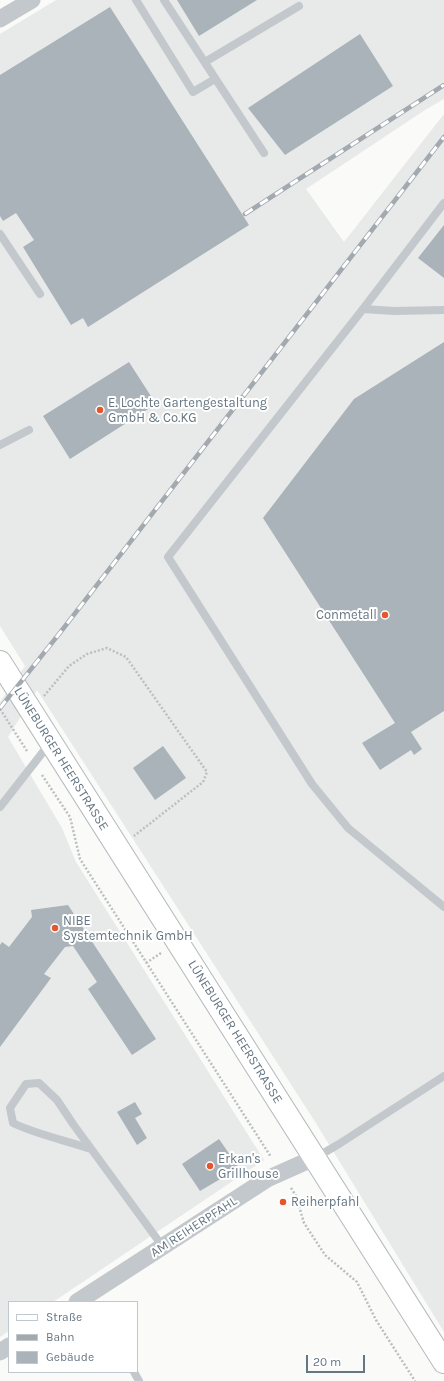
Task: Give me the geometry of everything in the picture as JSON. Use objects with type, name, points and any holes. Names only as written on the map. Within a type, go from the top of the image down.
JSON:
[{"type":"main road","name":"LÜNEBURGER HEERSTRASSE","points":[[0,662],[444,1362]]},
{"type":"street","points":[[0,19],[32,0]]},
{"type":"street","name":"AM REIHERPFAHL","points":[[86,1300],[163,1247],[267,1179],[314,1158]]},
{"type":"lane","points":[[136,0],[193,92],[215,79]]},
{"type":"lane","points":[[164,0],[264,153]]},
{"type":"lane","points":[[205,62],[299,6]]},
{"type":"lane","points":[[444,203],[363,309],[168,557],[312,784],[348,828],[444,907]]},
{"type":"lane","points":[[0,234],[40,294]]},
{"type":"lane","points":[[363,309],[394,312],[444,310]]},
{"type":"lane","points":[[0,445],[28,430]]},
{"type":"lane","points":[[0,806],[51,742]]},
{"type":"lane","points":[[314,1158],[339,1144],[444,1076]]},
{"type":"lane","points":[[91,1149],[69,1141],[47,1136],[13,1123],[10,1108],[26,1084],[39,1083],[57,1100],[72,1124],[91,1149],[163,1247]]},
{"type":"path","points":[[30,711],[69,666],[87,654],[106,648],[126,657],[207,772],[203,782],[131,838],[116,846]]},
{"type":"path","points":[[0,709],[70,817],[80,859],[262,1144],[283,1172],[296,1196],[304,1223],[325,1255],[357,1282],[376,1320],[415,1381]]},
{"type":"shaded area","points":[[56,0],[444,0],[444,99],[306,189],[344,242],[444,114],[444,1332],[314,1120],[37,690],[8,737],[62,828],[76,862],[264,1160],[54,1301],[8,1301],[8,1332],[0,1337],[0,702],[25,666],[0,626],[0,34]]},
{"type":"building","points":[[177,0],[257,0],[199,36]]},
{"type":"building","points":[[110,7],[249,225],[88,327],[83,318],[71,325],[23,247],[34,240],[16,213],[3,221],[0,216],[0,75]]},
{"type":"building","points":[[360,34],[393,86],[285,155],[248,108]]},
{"type":"building","points":[[444,225],[444,278],[418,258]]},
{"type":"building","name":"Conmetall","points":[[444,342],[444,711],[411,732],[422,749],[414,755],[411,750],[380,770],[362,743],[395,723],[263,518],[354,399]]},
{"type":"building","name":"E. Lochte Gartengestaltung GmbH & Co.KG","points":[[129,362],[156,404],[70,459],[43,416]]},
{"type":"building","points":[[163,746],[186,778],[155,800],[133,768]]},
{"type":"building","points":[[68,905],[156,1039],[132,1055],[88,989],[97,982],[73,946],[65,947],[44,974],[51,978],[0,1047],[0,945],[2,942],[9,947],[32,917],[31,910]]},
{"type":"building","points":[[135,1102],[142,1114],[135,1118],[147,1138],[137,1145],[117,1112]]},
{"type":"building","name":"Erkan's Grillhouse","points":[[219,1139],[239,1168],[200,1191],[182,1164]]},
{"type":"railway","points":[[245,214],[444,85]]},
{"type":"railway","points":[[0,708],[444,137]]},
{"type":"place","name":"E. Lochte Gartengestaltung GmbH & Co.KG","points":[[100,410]]},
{"type":"place","name":"Conmetall","points":[[385,615]]},
{"type":"place","name":"NIBE Systemtechnik GmbH","points":[[55,928]]},
{"type":"place","name":"Erkan's Grillhouse","points":[[210,1166]]},
{"type":"place","name":"Reiherpfahl","points":[[283,1202]]}]
